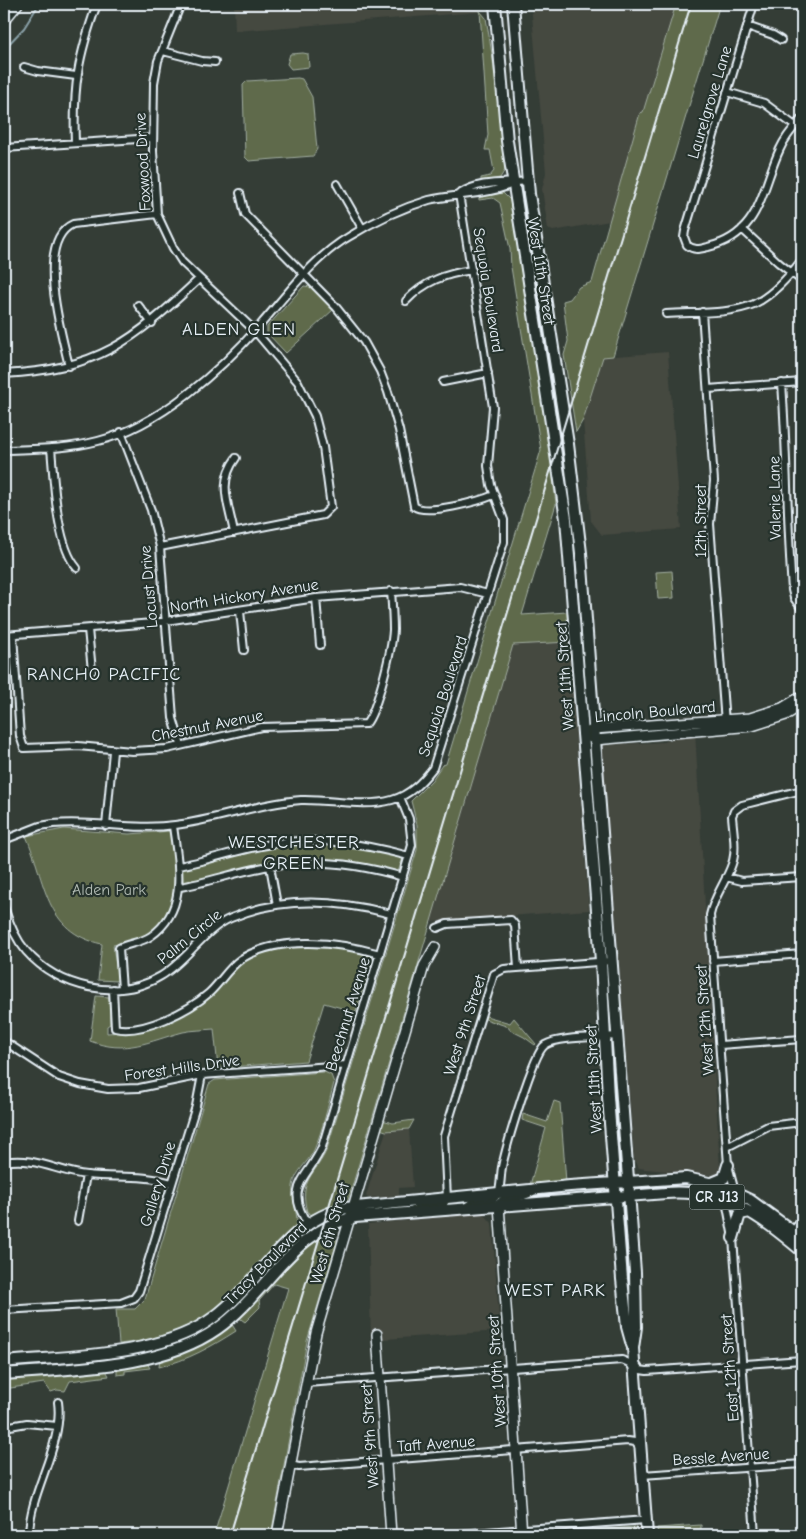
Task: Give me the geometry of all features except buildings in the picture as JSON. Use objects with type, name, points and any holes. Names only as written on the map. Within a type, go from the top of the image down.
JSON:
[{"type":"main road","name":"West 11th Street","points":[[495,4],[504,116],[513,183],[564,502],[583,734],[606,961],[617,1036],[629,1181],[636,1279],[636,1327],[633,1348]]},
{"type":"main road","name":"West 11th Street","points":[[513,4],[528,181],[576,500],[595,740],[606,961],[606,1037],[614,1182],[623,1292],[627,1327],[633,1348],[635,1366],[647,1535]]},
{"type":"main road","points":[[712,1183],[724,1178],[728,1165]]},
{"type":"main road","name":"CR J13","points":[[629,1181],[686,1178],[732,1188],[774,1215],[802,1251]]},
{"type":"main road","name":"Tracy Boulevard","points":[[4,1362],[112,1351],[151,1344],[184,1334],[206,1322],[230,1304],[293,1236],[307,1224],[327,1213],[352,1207],[629,1181]]},
{"type":"main road","name":"CR J13","points":[[616,1197],[687,1192],[750,1212],[790,1234],[802,1238]]},
{"type":"main road","name":"Tracy Boulevard","points":[[4,1374],[118,1362],[160,1354],[185,1346],[216,1329],[240,1310],[293,1251],[314,1233],[327,1225],[350,1218],[616,1197]]},
{"type":"main road","points":[[733,1238],[740,1214],[750,1212]]},
{"type":"street","points":[[4,7],[7,4]]},
{"type":"street","points":[[4,21],[18,4]]},
{"type":"street","points":[[75,143],[76,76],[82,47],[97,4]]},
{"type":"street","name":"Foxwood Drive","points":[[160,547],[323,516],[331,507],[323,447],[307,398],[285,364],[255,331],[199,279],[173,248],[157,214],[153,138],[154,83],[163,51],[181,4]]},
{"type":"street","name":"Laurelgrove Lane","points":[[742,229],[717,245],[691,249],[684,237],[754,4]]},
{"type":"street","points":[[747,26],[773,35],[781,40]]},
{"type":"street","points":[[163,51],[202,61],[215,62]]},
{"type":"street","points":[[24,67],[38,71],[76,76]]},
{"type":"street","points":[[727,92],[764,103],[795,126]]},
{"type":"street","points":[[802,118],[780,147],[759,206],[753,217],[742,229],[802,281]]},
{"type":"street","points":[[4,148],[153,138]]},
{"type":"street","points":[[4,450],[51,448],[100,441],[122,432],[183,398],[217,370],[325,254],[362,228],[428,201],[460,194],[471,187],[504,182],[528,181]]},
{"type":"street","points":[[337,184],[362,228]]},
{"type":"street","points":[[240,192],[245,214],[352,326],[380,370],[400,430],[414,506],[424,510],[477,502],[494,496]]},
{"type":"street","name":"Sequoia Boulevard","points":[[4,840],[40,826],[66,823],[144,828],[173,826],[282,802],[318,800],[376,803],[400,797],[423,782],[433,768],[488,594],[505,530],[494,496],[488,466],[492,407],[460,194]]},
{"type":"street","points":[[69,366],[57,320],[53,293],[54,267],[60,234],[73,224],[157,214]]},
{"type":"street","points":[[666,314],[740,308],[755,304],[769,295],[802,260]]},
{"type":"street","points":[[406,301],[419,288],[431,280],[472,270]]},
{"type":"street","points":[[4,374],[69,366],[96,357],[127,341],[152,323],[199,279]]},
{"type":"street","points":[[138,305],[152,323]]},
{"type":"street","name":"12th Street","points":[[702,312],[714,481],[710,524],[725,725]]},
{"type":"street","points":[[443,382],[488,373]]},
{"type":"street","points":[[708,389],[802,382]]},
{"type":"street","name":"Valerie Lane","points":[[782,383],[788,477],[787,521],[792,590],[794,598],[802,609]]},
{"type":"street","name":"Locust Drive","points":[[122,432],[151,510],[160,547],[174,718],[181,745]]},
{"type":"street","points":[[51,448],[56,505],[68,558],[77,568]]},
{"type":"street","points":[[234,533],[224,487],[226,475],[236,458]]},
{"type":"street","name":"North Hickory Avenue","points":[[4,635],[165,621],[316,598],[391,591],[460,587],[488,594]]},
{"type":"street","name":"Chestnut Avenue","points":[[13,634],[20,736],[24,748],[78,746],[112,751],[167,749],[262,727],[366,724],[376,702],[390,650],[393,631],[391,591]]},
{"type":"street","points":[[316,598],[320,645]]},
{"type":"street","points":[[240,610],[244,650]]},
{"type":"street","points":[[88,629],[92,671]]},
{"type":"street","name":"Lincoln Boulevard","points":[[583,734],[595,740],[725,725],[765,715],[802,696]]},
{"type":"street","name":"Lincoln Boulevard","points":[[583,734],[594,729],[769,722],[802,706]]},
{"type":"street","points":[[106,826],[112,751]]},
{"type":"street","points":[[802,790],[742,805],[734,811],[732,816],[734,856],[726,877],[742,881],[802,877]]},
{"type":"street","name":"Beechnut Avenue","points":[[314,1233],[307,1224],[299,1203],[300,1184],[322,1147],[409,856],[412,832],[400,797]]},
{"type":"street","points":[[173,826],[180,887]]},
{"type":"street","points":[[178,866],[272,844],[311,841],[357,844],[409,856]]},
{"type":"street","name":"Palm Circle","points":[[122,988],[119,948],[142,941],[159,928],[171,912],[180,887],[270,866],[305,862],[346,864],[403,877]]},
{"type":"street","points":[[270,866],[277,905]]},
{"type":"street","name":"West 12th Street","points":[[726,877],[712,903],[710,915],[728,1165]]},
{"type":"street","name":"Palm Circle","points":[[4,907],[15,936],[40,965],[70,982],[97,988],[113,989],[143,984],[161,976],[183,962],[205,936],[220,924],[232,918],[277,905],[337,903],[391,914]]},
{"type":"street","points":[[437,928],[447,924],[511,920],[515,924],[518,968]]},
{"type":"street","points":[[113,989],[115,1028],[129,1029],[168,1018],[189,1007],[209,993],[240,960],[258,953],[297,944],[324,943],[380,954]]},
{"type":"street","name":"West 6th Street","points":[[277,1535],[316,1333],[424,966],[435,946]]},
{"type":"street","points":[[713,961],[802,954]]},
{"type":"street","name":"West 9th Street","points":[[447,1199],[444,1136],[491,979],[499,971],[518,968],[606,961]]},
{"type":"street","points":[[464,1208],[471,1203],[493,1200],[498,1194],[502,1166],[533,1065],[540,1049],[551,1042],[617,1036]]},
{"type":"street","points":[[720,1046],[802,1039]]},
{"type":"street","name":"Forest Hills Drive","points":[[4,1040],[59,1077],[98,1088],[140,1088],[202,1075],[346,1065]]},
{"type":"street","name":"Gallery Drive","points":[[4,1310],[121,1303],[134,1298],[139,1291],[196,1106],[202,1075]]},
{"type":"street","points":[[727,1147],[768,1126],[802,1122]]},
{"type":"street","points":[[4,1162],[27,1160],[86,1175],[147,1177],[172,1183]]},
{"type":"street","points":[[687,1192],[702,1189],[719,1192],[732,1188],[728,1165]]},
{"type":"street","points":[[78,1221],[86,1175]]},
{"type":"street","points":[[499,1205],[503,1200],[525,1196],[534,1189]]},
{"type":"street","points":[[409,1212],[420,1206],[444,1204],[447,1199]]},
{"type":"street","points":[[729,1204],[744,1202],[762,1212],[774,1215]]},
{"type":"street","name":"East 12th Street","points":[[729,1204],[755,1535]]},
{"type":"street","name":"West 10th Street","points":[[499,1205],[522,1532]]},
{"type":"street","points":[[790,1234],[802,1220]]},
{"type":"street","points":[[327,1225],[339,1234],[341,1247]]},
{"type":"street","name":"West 9th Street","points":[[377,1334],[391,1535]]},
{"type":"street","points":[[306,1383],[380,1380],[622,1360],[640,1370],[647,1371],[802,1360]]},
{"type":"street","points":[[46,1535],[29,1534],[57,1426],[58,1402]]},
{"type":"street","points":[[4,1427],[27,1423],[57,1426]]},
{"type":"street","name":"Taft Avenue","points":[[290,1465],[299,1467],[628,1441],[635,1442],[640,1449]]},
{"type":"street","name":"Bessle Avenue","points":[[642,1476],[802,1464]]},
{"type":"street","points":[[445,1535],[522,1532],[646,1520]]},
{"type":"shaded area","points":[[234,4],[480,4],[480,12],[235,31]]},
{"type":"shaded area","points":[[531,4],[676,4],[610,221],[553,231],[548,229],[542,189],[546,173]]},
{"type":"shaded area","points":[[668,352],[681,529],[602,535],[591,521],[583,420],[603,357]]},
{"type":"shaded area","points":[[569,642],[589,910],[430,922],[513,645]]},
{"type":"shaded area","points":[[695,730],[720,1169],[716,1176],[639,1168],[634,1158],[602,745],[664,742]]},
{"type":"shaded area","points":[[409,1129],[413,1187],[399,1188],[399,1196],[368,1198],[366,1196],[386,1131]]},
{"type":"shaded area","points":[[483,1213],[492,1223],[500,1331],[371,1340],[368,1224]]},
{"type":"green space","points":[[676,4],[720,4],[613,356],[603,357],[583,420],[576,432],[564,355],[568,341],[563,301],[570,299],[579,287],[592,282],[640,113],[643,112]]},
{"type":"green space","points":[[480,11],[486,18],[493,60],[505,170],[500,178],[481,181],[481,178],[490,176],[494,171],[490,150],[485,150],[488,135]]},
{"type":"green space","points":[[290,54],[308,54],[309,67],[291,69],[287,64]]},
{"type":"green space","points":[[302,79],[312,97],[317,149],[313,156],[249,161],[245,157],[243,85],[247,81]]},
{"type":"green space","points":[[503,193],[510,200],[550,453],[556,504],[522,615],[567,612],[569,642],[513,645],[347,1203],[312,1215],[307,1212],[305,1201],[306,1184],[327,1149],[417,850],[417,825],[411,801],[432,780],[442,765],[446,764],[541,450],[511,267],[510,249],[500,203],[493,198],[479,200],[479,196]]},
{"type":"green space","points":[[304,286],[311,287],[334,309],[286,353],[267,333],[267,327]]},
{"type":"green space","points":[[672,571],[674,598],[658,599],[656,572]]},
{"type":"green space","name":"Alden Park","points":[[64,829],[129,834],[171,831],[175,870],[174,889],[170,905],[164,920],[152,931],[136,940],[113,945],[118,981],[98,980],[102,944],[83,938],[68,928],[58,916],[44,887],[26,836]]},
{"type":"green space","name":"Alden Park","points":[[304,844],[366,848],[403,858],[398,872],[349,861],[298,859],[265,864],[199,881],[183,881],[182,871],[184,868],[261,849]]},
{"type":"green space","points":[[311,946],[341,948],[373,955],[356,1012],[324,1003],[306,1061],[218,1068],[214,1029],[183,1032],[126,1047],[103,1045],[90,1041],[96,996],[109,997],[110,1024],[107,1026],[107,1033],[153,1026],[180,1015],[206,999],[218,989],[233,970],[251,957],[277,950]]},
{"type":"green space","points":[[486,1016],[510,1023],[514,1018],[536,1044],[510,1030],[509,1027],[485,1019]]},
{"type":"green space","points":[[324,1072],[331,1075],[334,1083],[314,1150],[294,1181],[296,1228],[235,1293],[201,1319],[160,1337],[119,1344],[116,1309],[135,1309],[145,1299],[209,1084],[215,1080]]},
{"type":"green space","points":[[554,1101],[560,1103],[566,1182],[530,1185],[546,1128],[522,1120],[523,1114],[547,1122]]},
{"type":"green space","points":[[382,1120],[393,1123],[414,1120],[409,1129],[386,1131],[380,1129]]},
{"type":"green space","points":[[329,1231],[336,1236],[337,1242],[307,1341],[271,1535],[214,1535],[288,1288],[274,1284],[259,1301],[260,1307],[245,1322],[238,1317],[301,1249]]},
{"type":"green space","points":[[231,1323],[236,1331],[227,1337],[190,1357],[159,1367],[160,1358]]},
{"type":"green space","points":[[147,1363],[150,1368],[125,1371],[125,1374],[117,1375],[117,1368]]},
{"type":"green space","points":[[106,1370],[109,1376],[70,1381],[65,1391],[57,1390],[51,1392],[44,1383],[4,1389],[4,1380]]},
{"type":"green space","points":[[701,1525],[701,1535],[658,1535],[657,1528]]},
{"type":"green space","points":[[635,1527],[636,1535],[580,1535],[580,1531]]},
{"type":"waterway","points":[[4,49],[24,28],[39,4]]},
{"type":"railway","points":[[230,1535],[691,4]]},
{"type":"district","name":"ALDEN GLEN","points":[[239,329]]},
{"type":"district","name":"RANCHO PACIFIC","points":[[104,674]]},
{"type":"district","name":"WESTCHESTER GREEN","points":[[294,852]]},
{"type":"district","name":"WEST PARK","points":[[555,1290]]}]
